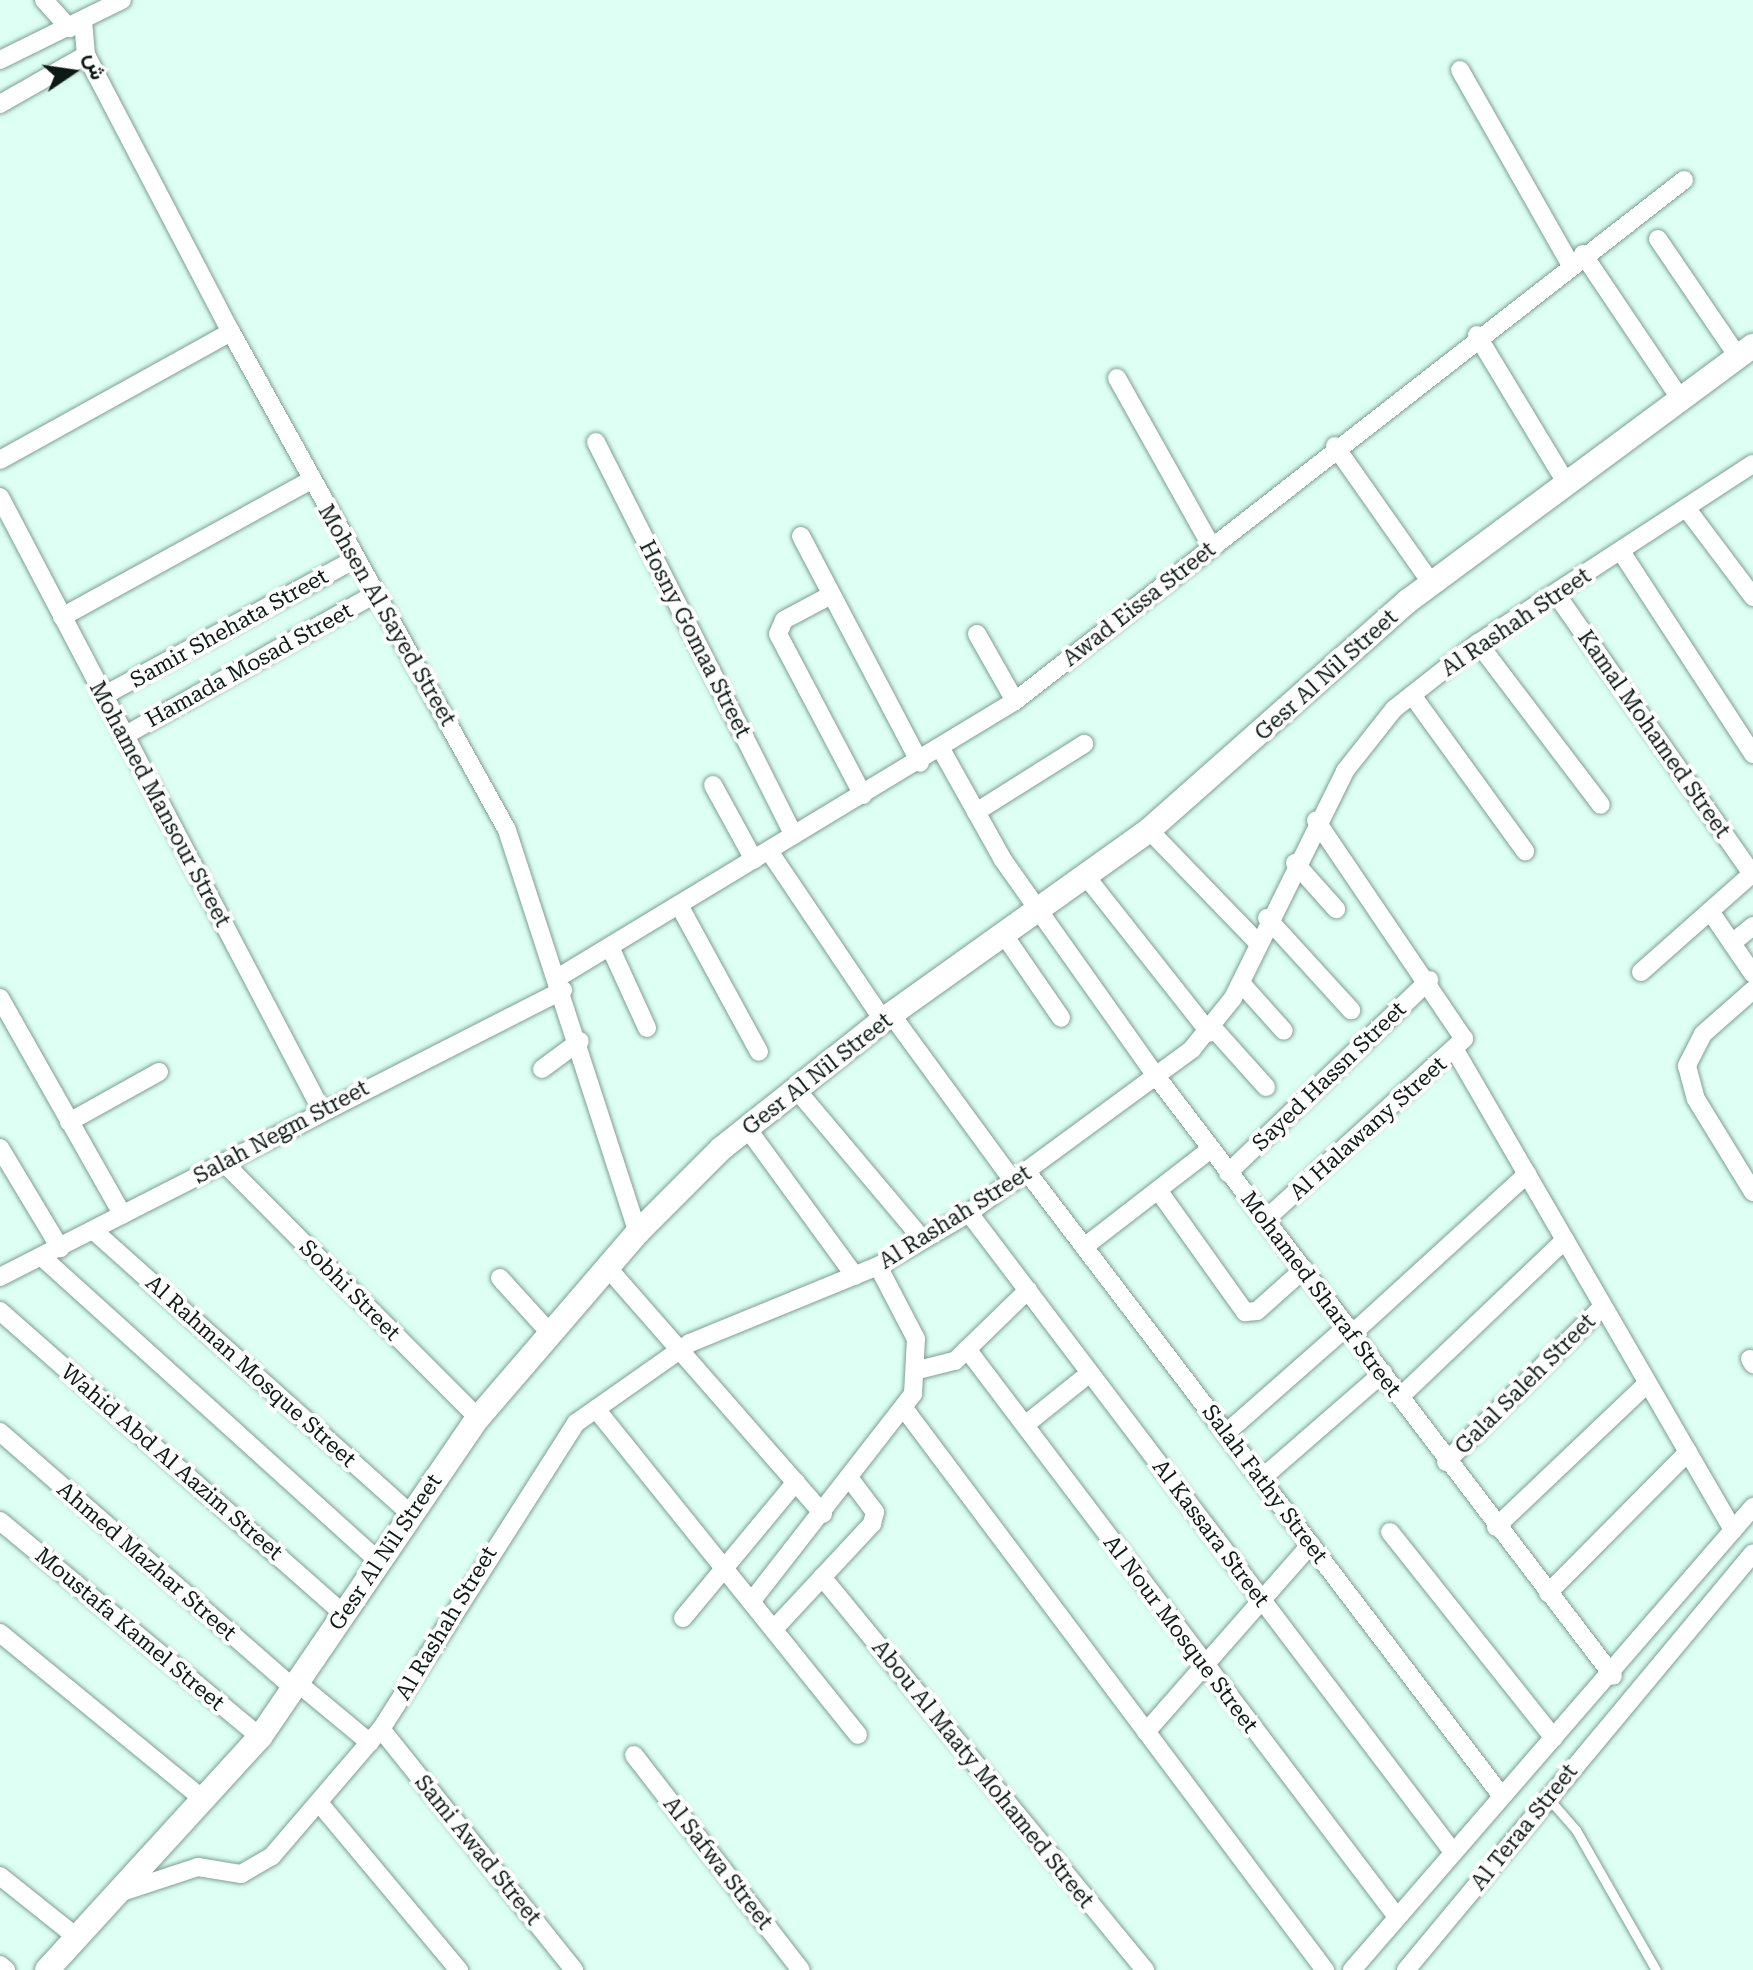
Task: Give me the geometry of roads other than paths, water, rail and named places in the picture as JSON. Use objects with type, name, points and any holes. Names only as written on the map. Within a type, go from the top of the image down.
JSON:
[{"type":"street","points":[[44,0],[76,24]]},
{"type":"street","points":[[0,60],[122,0]]},
{"type":"street","name":"Mohsen Al Sayed Street","points":[[76,24],[86,55],[231,332],[373,595],[507,830],[580,1041],[638,1232]]},
{"type":"street","points":[[0,104],[86,55]]},
{"type":"street","points":[[1460,70],[1577,259],[1681,400]]},
{"type":"street","name":"Awad Eissa Street","points":[[561,983],[610,947],[920,763],[1015,701],[1477,335],[1684,180]]},
{"type":"street","points":[[1658,239],[1746,352]]},
{"type":"street","points":[[0,460],[231,332]]},
{"type":"street","points":[[1477,335],[1568,486]]},
{"type":"street","name":"Gesr Al Nil Street","points":[[47,1970],[122,1892],[260,1737],[297,1687],[409,1513],[478,1418],[638,1232],[747,1128],[887,1017],[1149,830],[1432,584],[1746,352]]},
{"type":"street","points":[[1117,378],[1212,547]]},
{"type":"street","name":"Hosny Gomaa Street","points":[[596,442],[794,835]]},
{"type":"street","points":[[1335,446],[1432,584]]},
{"type":"street","name":"Al Rashah Street","points":[[122,1892],[198,1867],[225,1875],[257,1868],[320,1804],[376,1736],[559,1443],[596,1409],[681,1348],[878,1266],[969,1213],[1156,1076],[1212,1031],[1241,983],[1267,918],[1316,820],[1374,730],[1412,695],[1478,643],[1622,553],[1753,464]]},
{"type":"street","points":[[62,617],[311,480]]},
{"type":"street","name":"Mohamed Mansour Street","points":[[0,497],[322,1111]]},
{"type":"street","points":[[1687,509],[1753,597]]},
{"type":"street","points":[[801,536],[920,763]]},
{"type":"street","points":[[1622,553],[1753,754]]},
{"type":"street","name":"Samir Shehata Street","points":[[103,696],[354,560]]},
{"type":"street","name":"Kamal Mohamed Street","points":[[1556,594],[1752,874]]},
{"type":"street","name":"Hamada Mosad Street","points":[[124,736],[373,595]]},
{"type":"street","points":[[831,595],[784,620],[778,634],[863,795]]},
{"type":"street","points":[[977,634],[1015,701]]},
{"type":"street","points":[[1478,643],[1601,805]]},
{"type":"street","points":[[1412,695],[1525,851]]},
{"type":"street","points":[[976,812],[1084,744]]},
{"type":"street","name":"Mohamed Sharaf Street","points":[[941,749],[976,812],[1037,908],[1156,1076],[1383,1373],[1446,1462],[1613,1676]]},
{"type":"street","name":"Salah Fathy Street","points":[[713,785],[761,855],[887,1017],[1084,1247],[1501,1795]]},
{"type":"street","points":[[1316,820],[1429,980],[1527,1174],[1733,1530]]},
{"type":"street","points":[[1149,830],[1257,942]]},
{"type":"street","points":[[1295,863],[1336,909]]},
{"type":"street","points":[[1641,972],[1752,874]]},
{"type":"street","points":[[1085,875],[1212,1031],[1266,1087]]},
{"type":"street","points":[[679,905],[759,1052]]},
{"type":"street","points":[[1710,911],[1753,974]]},
{"type":"street","points":[[1267,918],[1351,1010]]},
{"type":"street","points":[[1732,943],[1753,926]]},
{"type":"street","points":[[1002,932],[1061,1018]]},
{"type":"street","points":[[610,947],[647,1028]]},
{"type":"street","name":"Sayed Hassn Street","points":[[1228,1173],[1429,980]]},
{"type":"street","name":"Salah Negm Street","points":[[0,1277],[322,1111],[561,983]]},
{"type":"street","points":[[1241,983],[1284,1031]]},
{"type":"street","points":[[1753,990],[1703,1034],[1687,1066],[1696,1099],[1753,1192]]},
{"type":"street","points":[[0,998],[123,1215]]},
{"type":"street","points":[[542,1069],[580,1041]]},
{"type":"street","name":"Al Halawany Street","points":[[1266,1219],[1459,1042]]},
{"type":"street","points":[[69,1122],[159,1072]]},
{"type":"street","points":[[796,1089],[923,1240]]},
{"type":"street","points":[[747,1128],[855,1276]]},
{"type":"street","points":[[0,1148],[60,1248]]},
{"type":"street","points":[[1084,1247],[1211,1149]]},
{"type":"street","name":"Sobhi Street","points":[[223,1162],[478,1418]]},
{"type":"street","points":[[1226,1433],[1350,1330],[1527,1174]]},
{"type":"street","points":[[1158,1190],[1245,1312],[1257,1311],[1304,1269]]},
{"type":"street","name":"Al Kassara Street","points":[[969,1213],[1453,1852]]},
{"type":"street","name":"Al Rahman Mosque Street","points":[[93,1230],[409,1513]]},
{"type":"street","points":[[1400,1397],[1565,1240]]},
{"type":"street","points":[[42,1257],[378,1561]]},
{"type":"street","points":[[751,1602],[906,1411],[918,1370],[916,1339],[878,1266]]},
{"type":"street","points":[[607,1267],[823,1514]]},
{"type":"street","points":[[500,1278],[550,1333]]},
{"type":"street","points":[[918,1370],[949,1364],[1028,1290]]},
{"type":"street","name":"Galal Saleh Street","points":[[1446,1462],[1603,1306]]},
{"type":"street","name":"Wahid Abd Al Aazim Street","points":[[0,1311],[343,1613]]},
{"type":"street","name":"Al Nour Mosque Street","points":[[967,1349],[1203,1666],[1397,1917]]},
{"type":"street","points":[[1025,1425],[1090,1373]]},
{"type":"street","points":[[1261,1479],[1383,1373]]},
{"type":"street","points":[[1496,1527],[1648,1383]]},
{"type":"street","points":[[596,1409],[858,1735]]},
{"type":"street","points":[[906,1411],[1325,1970]]},
{"type":"street","name":"Ahmed Mazhar Street","points":[[0,1432],[297,1687],[376,1736]]},
{"type":"street","points":[[1548,1593],[1688,1452]]},
{"type":"street","points":[[774,1629],[873,1520],[851,1480]]},
{"type":"street","points":[[683,1618],[796,1482]]},
{"type":"street","points":[[1352,1970],[1501,1795],[1613,1676],[1753,1507]]},
{"type":"street","name":"Moustafa Kamel Street","points":[[0,1521],[260,1737]]},
{"type":"street","points":[[1390,1532],[1554,1738]]},
{"type":"street","points":[[1146,1732],[1311,1544]]},
{"type":"street","name":"Al Teraa Street","points":[[1406,1970],[1753,1553]]},
{"type":"street","name":"Abou Al Maaty Mohamed Street","points":[[822,1577],[1145,1970]]},
{"type":"street","points":[[0,1633],[205,1801]]},
{"type":"street","name":"Sami Awad Street","points":[[376,1736],[574,1970]]},
{"type":"street","name":"Al Safwa Street","points":[[634,1755],[801,1970]]},
{"type":"street","points":[[320,1804],[459,1970]]},
{"type":"street","points":[[0,1876],[79,1939]]},
{"type":"street","points":[[0,1965],[6,1970]]},
{"type":"lane","points":[[1548,1798],[1576,1830],[1656,1970]]}]
